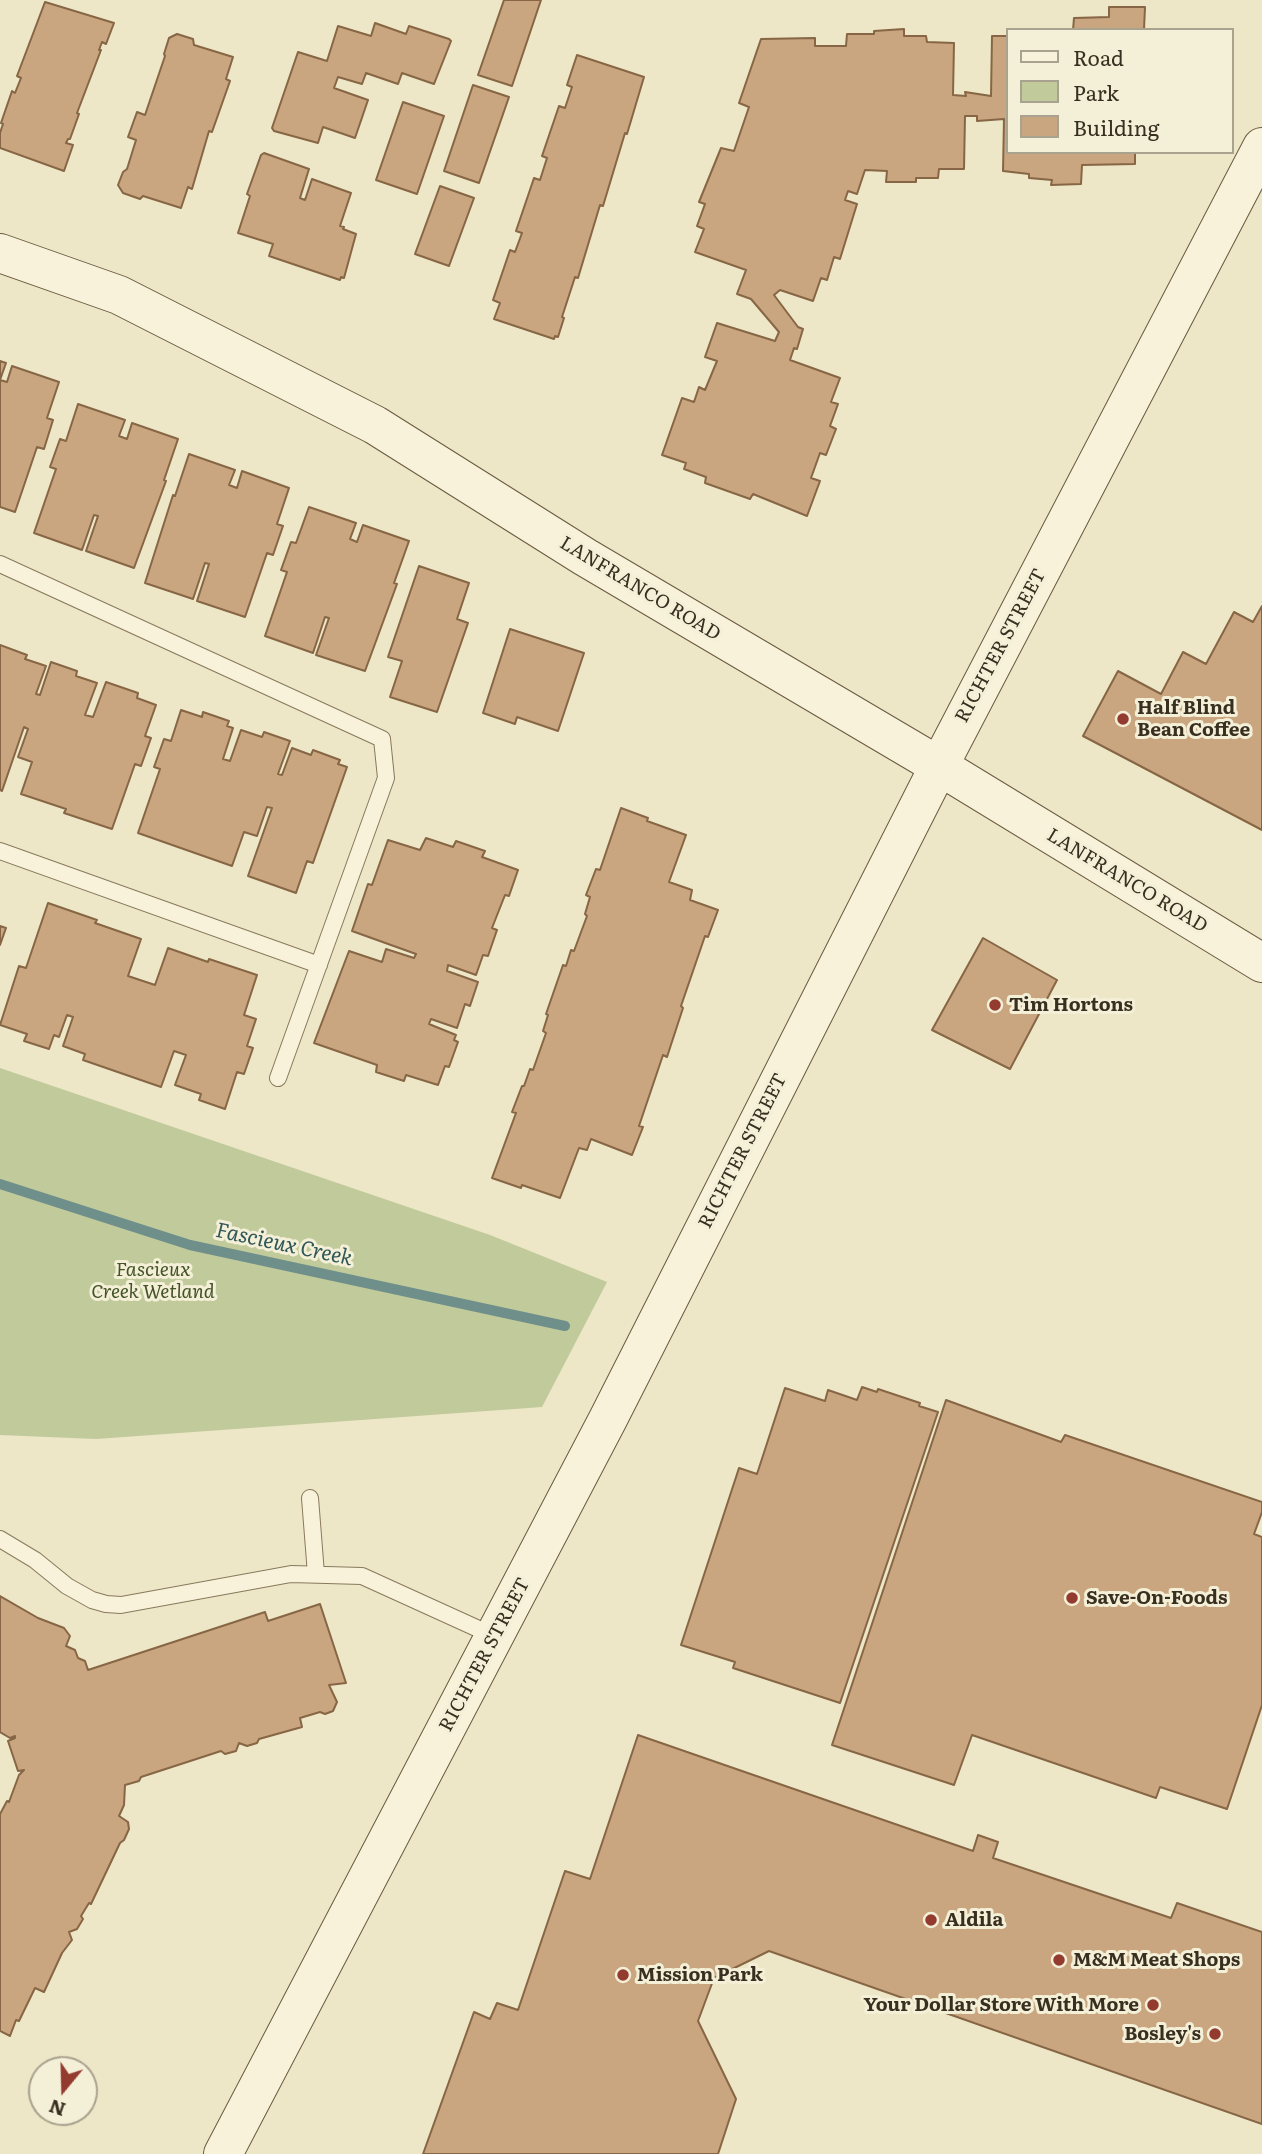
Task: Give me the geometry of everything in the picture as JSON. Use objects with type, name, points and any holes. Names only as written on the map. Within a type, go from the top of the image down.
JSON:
[{"type":"main road","name":"RICHTER STREET","points":[[223,2154],[642,1354],[939,766],[1262,146]]},
{"type":"main road","name":"LANFRANCO ROAD","points":[[0,253],[119,295],[375,425],[585,557],[939,766],[1262,963]]},
{"type":"lane","points":[[0,564],[382,740],[386,778],[278,1078]]},
{"type":"lane","points":[[0,850],[319,965]]},
{"type":"lane","points":[[310,1498],[316,1574]]},
{"type":"lane","points":[[0,1539],[35,1560],[80,1594],[106,1604],[121,1605],[291,1574],[362,1576],[495,1636]]},
{"type":"green space","name":"Fascieux Creek Wetland","points":[[0,1068],[490,1235],[607,1282],[542,1407],[96,1439],[0,1435]]},
{"type":"building","points":[[504,0],[541,0],[512,86],[478,75]]},
{"type":"building","points":[[45,2],[114,23],[106,44],[102,42],[77,113],[79,114],[66,143],[73,145],[64,171],[0,148],[1,123],[12,91],[15,93],[21,78],[17,76]]},
{"type":"building","points":[[1109,7],[1145,7],[1144,28],[1073,28],[1074,18],[1109,17]]},
{"type":"building","points":[[375,23],[406,34],[409,26],[451,41],[434,84],[402,73],[398,84],[366,73],[362,84],[338,77],[334,88],[368,100],[355,138],[323,127],[318,143],[274,131],[272,128],[298,52],[327,61],[338,26],[371,36]]},
{"type":"building","points":[[904,29],[904,36],[926,36],[927,42],[954,43],[953,95],[966,96],[965,92],[991,96],[992,36],[1006,36],[1006,154],[1135,154],[1135,164],[1082,165],[1081,184],[1051,185],[1052,180],[1029,178],[1029,174],[1003,171],[1004,119],[977,121],[977,116],[965,116],[964,169],[939,169],[938,178],[916,178],[916,182],[886,182],[887,171],[865,170],[857,194],[848,191],[845,200],[857,204],[840,259],[834,257],[827,280],[821,278],[813,301],[780,290],[774,295],[798,327],[803,329],[797,349],[794,348],[790,360],[840,378],[831,402],[838,404],[830,426],[836,429],[826,455],[820,453],[811,478],[820,481],[807,516],[753,494],[750,499],[705,483],[706,477],[684,469],[686,463],[662,455],[682,398],[694,402],[699,387],[705,390],[717,361],[705,357],[717,323],[775,341],[779,332],[751,299],[737,294],[746,270],[695,252],[704,229],[697,226],[705,204],[699,202],[721,148],[734,151],[749,107],[739,103],[761,39],[815,38],[815,46],[846,46],[847,34],[874,34],[874,31]]},
{"type":"building","points":[[177,34],[193,39],[194,45],[233,57],[226,79],[230,81],[212,132],[209,131],[192,189],[188,187],[181,208],[143,196],[140,199],[123,193],[118,185],[127,169],[136,140],[128,137],[137,112],[145,115],[169,38]]},
{"type":"building","points":[[577,55],[644,77],[603,206],[600,205],[578,278],[575,277],[558,337],[555,336],[554,339],[494,319],[500,303],[493,300],[510,250],[515,252],[522,233],[516,231],[534,178],[540,180],[547,158],[542,156],[559,106],[565,108],[572,87],[567,85]]},
{"type":"building","points":[[473,85],[509,97],[479,183],[444,171]]},
{"type":"building","points":[[403,102],[444,116],[417,194],[376,180]]},
{"type":"building","points":[[264,153],[309,169],[300,198],[305,200],[312,179],[351,193],[340,226],[356,234],[344,278],[341,277],[340,280],[269,256],[273,244],[238,233],[250,196],[247,194]]},
{"type":"building","points":[[440,186],[474,198],[449,266],[415,254]]},
{"type":"building","points":[[0,361],[6,363],[0,380]]},
{"type":"building","points":[[12,366],[59,382],[47,418],[53,420],[44,449],[37,447],[15,512],[0,507],[0,380],[7,382]]},
{"type":"building","points":[[78,404],[125,420],[119,436],[127,439],[132,423],[178,439],[164,480],[166,481],[134,568],[86,551],[98,516],[94,515],[82,550],[34,533],[56,469],[50,467],[60,439],[66,441]]},
{"type":"building","points":[[189,454],[235,470],[229,485],[237,488],[242,471],[289,488],[277,524],[283,526],[273,555],[267,553],[245,617],[197,601],[209,564],[205,563],[193,599],[145,583]]},
{"type":"building","points":[[309,507],[356,523],[350,539],[357,542],[363,525],[409,541],[394,583],[397,584],[365,671],[316,655],[329,618],[325,617],[313,653],[265,636],[287,572],[281,570],[291,542],[296,543]]},
{"type":"building","points":[[419,566],[469,583],[457,619],[468,623],[437,712],[390,697],[402,661],[388,657]]},
{"type":"building","points":[[1262,606],[1262,830],[1083,736],[1118,671],[1161,694],[1183,652],[1206,664],[1234,612],[1253,622]]},
{"type":"building","points":[[510,629],[584,653],[558,731],[517,717],[515,724],[483,713]]},
{"type":"building","points":[[0,645],[27,655],[25,659],[46,666],[36,694],[40,695],[51,662],[77,671],[76,676],[97,683],[85,715],[93,717],[106,682],[138,693],[137,698],[156,705],[145,736],[151,738],[141,766],[135,764],[112,829],[64,813],[66,809],[21,794],[32,762],[18,757],[28,729],[24,727],[2,791],[0,790]]},
{"type":"building","points":[[181,710],[202,717],[203,712],[229,721],[227,726],[233,728],[223,759],[230,761],[241,730],[262,737],[264,732],[290,741],[278,774],[282,775],[292,748],[311,755],[313,750],[340,760],[338,764],[347,767],[313,863],[307,861],[296,893],[248,876],[272,808],[267,807],[257,836],[244,832],[232,866],[138,833],[160,769],[154,767],[164,739],[171,741]]},
{"type":"building","points":[[621,808],[686,835],[669,882],[692,890],[690,900],[718,910],[708,937],[705,936],[667,1057],[663,1055],[639,1126],[643,1127],[632,1155],[591,1139],[587,1150],[579,1148],[560,1198],[492,1178],[516,1113],[512,1112],[530,1069],[533,1070],[546,1033],[543,1031],[548,1015],[546,1014],[563,965],[566,966],[571,950],[574,951],[587,916],[585,914],[590,897],[586,895],[596,869],[600,870]]},
{"type":"building","points":[[426,838],[453,847],[456,841],[485,851],[482,857],[518,870],[509,896],[505,895],[492,928],[497,930],[488,956],[483,955],[476,975],[448,965],[447,971],[478,982],[470,1006],[465,1004],[457,1028],[431,1019],[429,1024],[456,1035],[454,1040],[458,1042],[449,1067],[445,1066],[438,1085],[406,1075],[404,1081],[376,1072],[377,1065],[314,1043],[349,951],[382,962],[386,949],[414,958],[416,954],[352,931],[368,884],[372,885],[388,840],[420,850]]},
{"type":"building","points":[[48,903],[141,939],[128,976],[155,985],[168,948],[257,975],[244,1015],[256,1019],[247,1046],[253,1048],[244,1074],[237,1072],[225,1109],[199,1100],[201,1094],[175,1085],[186,1055],[174,1051],[161,1087],[83,1060],[85,1054],[63,1046],[73,1017],[67,1015],[59,1037],[54,1035],[49,1049],[24,1041],[27,1034],[0,1025],[19,966],[26,968]]},
{"type":"building","points":[[0,926],[6,928],[0,945]]},
{"type":"building","name":"Tim Hortons","points":[[983,938],[1057,980],[1010,1069],[932,1030]]},
{"type":"building","points":[[862,1387],[877,1392],[878,1389],[938,1412],[840,1703],[733,1668],[735,1662],[681,1645],[739,1468],[757,1474],[785,1388],[825,1401],[828,1390],[857,1400]]},
{"type":"building","name":"Save-On-Foods","points":[[946,1400],[1061,1442],[1065,1435],[1262,1502],[1262,1512],[1254,1534],[1262,1537],[1262,1705],[1227,1809],[1160,1787],[1156,1798],[972,1735],[954,1785],[832,1745]]},
{"type":"building","points":[[0,1596],[38,1618],[64,1628],[70,1636],[66,1646],[75,1650],[78,1658],[85,1661],[88,1670],[265,1612],[268,1621],[320,1604],[346,1683],[329,1685],[337,1702],[333,1711],[300,1718],[302,1727],[259,1739],[257,1743],[247,1746],[239,1743],[236,1751],[225,1754],[221,1751],[141,1777],[139,1781],[125,1785],[124,1805],[119,1816],[128,1822],[129,1829],[124,1840],[120,1843],[91,1904],[89,1903],[81,1916],[83,1919],[77,1929],[69,1932],[72,1940],[62,1953],[44,1992],[35,1988],[10,2036],[0,2031],[0,1814],[7,1801],[9,1802],[19,1775],[24,1770],[18,1771],[8,1741],[15,1736],[10,1738],[0,1732]]},
{"type":"building","points":[[638,1735],[973,1851],[978,1835],[998,1842],[993,1858],[1171,1918],[1177,1903],[1262,1932],[1262,2124],[769,1951],[714,1978],[698,2021],[736,2099],[718,2154],[423,2154],[474,2012],[490,2019],[497,2003],[518,2010],[565,1871],[590,1879]]},
{"type":"waterway","name":"Fascieux Creek","points":[[0,1184],[190,1245],[565,1326]]},
{"type":"place","name":"Half Blind Bean Coffee","points":[[1123,719]]},
{"type":"place","name":"Tim Hortons","points":[[995,1005]]},
{"type":"place","name":"Save-On-Foods","points":[[1072,1598]]},
{"type":"place","name":"Aldila","points":[[931,1920]]},
{"type":"place","name":"M&M Meat Shops","points":[[1059,1960]]},
{"type":"place","name":"Mission Park","points":[[623,1975]]},
{"type":"place","name":"Your Dollar Store With More","points":[[1153,2005]]},
{"type":"place","name":"Bosley's","points":[[1215,2034]]}]
